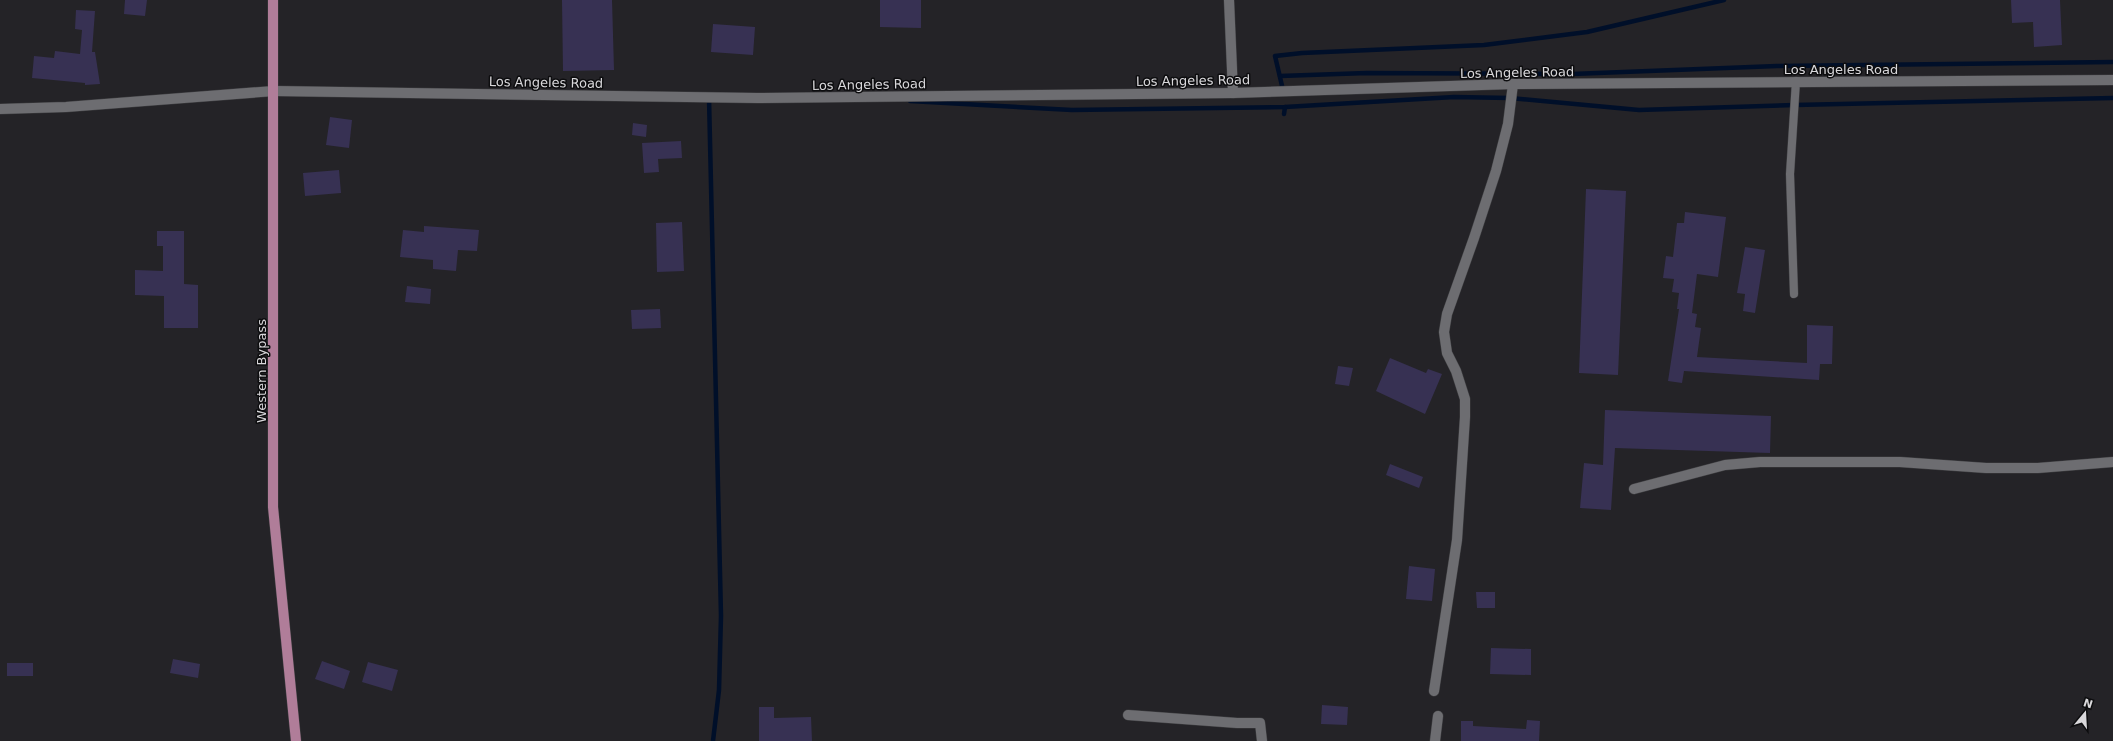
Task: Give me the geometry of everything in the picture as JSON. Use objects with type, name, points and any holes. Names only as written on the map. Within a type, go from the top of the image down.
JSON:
[{"type":"main road","name":"Western Bypass","points":[[272,0],[274,91],[274,507],[296,741]]},
{"type":"main road","points":[[1229,0],[1233,93]]},
{"type":"main road","name":"Los Angeles Road","points":[[0,109],[66,107],[274,91],[756,98],[1233,93],[1512,84],[2113,80]]},
{"type":"main road","points":[[1434,691],[1457,540],[1465,417],[1464,399],[1456,371],[1447,354],[1444,332],[1447,314],[1496,171],[1508,124],[1512,84]]},
{"type":"main road","points":[[1634,489],[1725,465],[1760,462],[1900,462],[1986,468],[2038,468],[2113,462]]},
{"type":"main road","points":[[1128,715],[1237,723],[1260,723],[1262,741]]},
{"type":"main road","points":[[1436,741],[1438,716]]},
{"type":"lane","points":[[1794,294],[1790,174],[1796,82]]},
{"type":"building","points":[[125,0],[147,0],[145,16],[124,14]]},
{"type":"building","points":[[562,0],[612,0],[614,70],[563,71]]},
{"type":"building","points":[[880,0],[921,0],[921,28],[880,27]]},
{"type":"building","points":[[2011,0],[2060,0],[2062,45],[2034,47],[2033,22],[2012,23]]},
{"type":"building","points":[[76,10],[95,11],[92,52],[95,52],[100,84],[85,85],[85,83],[32,78],[34,56],[54,58],[55,51],[80,54],[82,30],[75,29]]},
{"type":"building","points":[[713,24],[755,27],[753,55],[711,52]]},
{"type":"building","points":[[330,117],[352,120],[349,148],[326,145]]},
{"type":"building","points":[[633,123],[647,125],[646,137],[632,135]]},
{"type":"building","points":[[681,141],[682,158],[658,159],[659,172],[644,173],[642,143]]},
{"type":"building","points":[[339,170],[341,193],[305,196],[303,173]]},
{"type":"building","points":[[1586,189],[1626,191],[1618,375],[1579,373]]},
{"type":"building","points":[[1685,212],[1726,217],[1718,277],[1697,274],[1692,313],[1697,314],[1695,327],[1701,328],[1697,357],[1807,363],[1807,325],[1833,326],[1832,364],[1820,364],[1819,380],[1684,371],[1682,383],[1668,381],[1679,309],[1677,309],[1679,293],[1672,292],[1674,279],[1663,278],[1666,256],[1673,257],[1677,223],[1684,223]]},
{"type":"building","points":[[682,222],[684,271],[657,272],[656,223]]},
{"type":"building","points":[[424,226],[479,230],[477,251],[458,250],[456,271],[433,269],[433,260],[400,257],[403,230],[424,232]]},
{"type":"building","points":[[157,231],[184,231],[184,284],[198,285],[198,328],[164,328],[164,296],[135,295],[135,270],[163,271],[163,246],[157,246]]},
{"type":"building","points":[[1745,247],[1765,250],[1755,313],[1743,311],[1745,294],[1737,293]]},
{"type":"building","points":[[407,286],[431,289],[430,304],[405,302]]},
{"type":"building","points":[[660,309],[661,328],[632,329],[631,310]]},
{"type":"building","points":[[1390,358],[1426,373],[1428,369],[1442,374],[1425,414],[1376,391]]},
{"type":"building","points":[[1338,366],[1353,368],[1349,386],[1335,384]]},
{"type":"building","points":[[1605,410],[1771,416],[1770,453],[1615,448],[1611,510],[1580,508],[1584,463],[1603,465]]},
{"type":"building","points":[[1390,464],[1423,477],[1419,488],[1386,475]]},
{"type":"building","points":[[1409,566],[1435,569],[1432,601],[1406,599]]},
{"type":"building","points":[[1476,592],[1495,592],[1495,608],[1477,608]]},
{"type":"building","points":[[1491,648],[1531,649],[1531,675],[1490,674]]},
{"type":"building","points":[[173,659],[200,664],[198,678],[170,673]]},
{"type":"building","points":[[322,661],[350,671],[344,689],[315,679]]},
{"type":"building","points":[[368,662],[398,670],[392,691],[362,682]]},
{"type":"building","points":[[7,663],[33,663],[33,676],[7,676]]},
{"type":"building","points":[[1322,705],[1348,707],[1347,725],[1321,724]]},
{"type":"building","points":[[759,707],[774,707],[774,718],[811,717],[812,741],[759,741]]},
{"type":"building","points":[[1527,720],[1540,721],[1539,741],[1461,741],[1461,721],[1473,721],[1473,726],[1526,729]]},
{"type":"waterway","points":[[1283,90],[1275,56],[1302,53],[1484,45],[1587,32],[1724,0]]},
{"type":"waterway","points":[[1280,76],[1367,73],[1572,74],[1777,66],[2113,62]]},
{"type":"waterway","points":[[910,101],[1072,110],[1285,107],[1454,97],[1510,98],[1639,110],[2113,98]]},
{"type":"waterway","points":[[709,98],[721,616],[719,690],[713,741]]},
{"type":"waterway","points":[[1284,114],[1285,107]]}]
